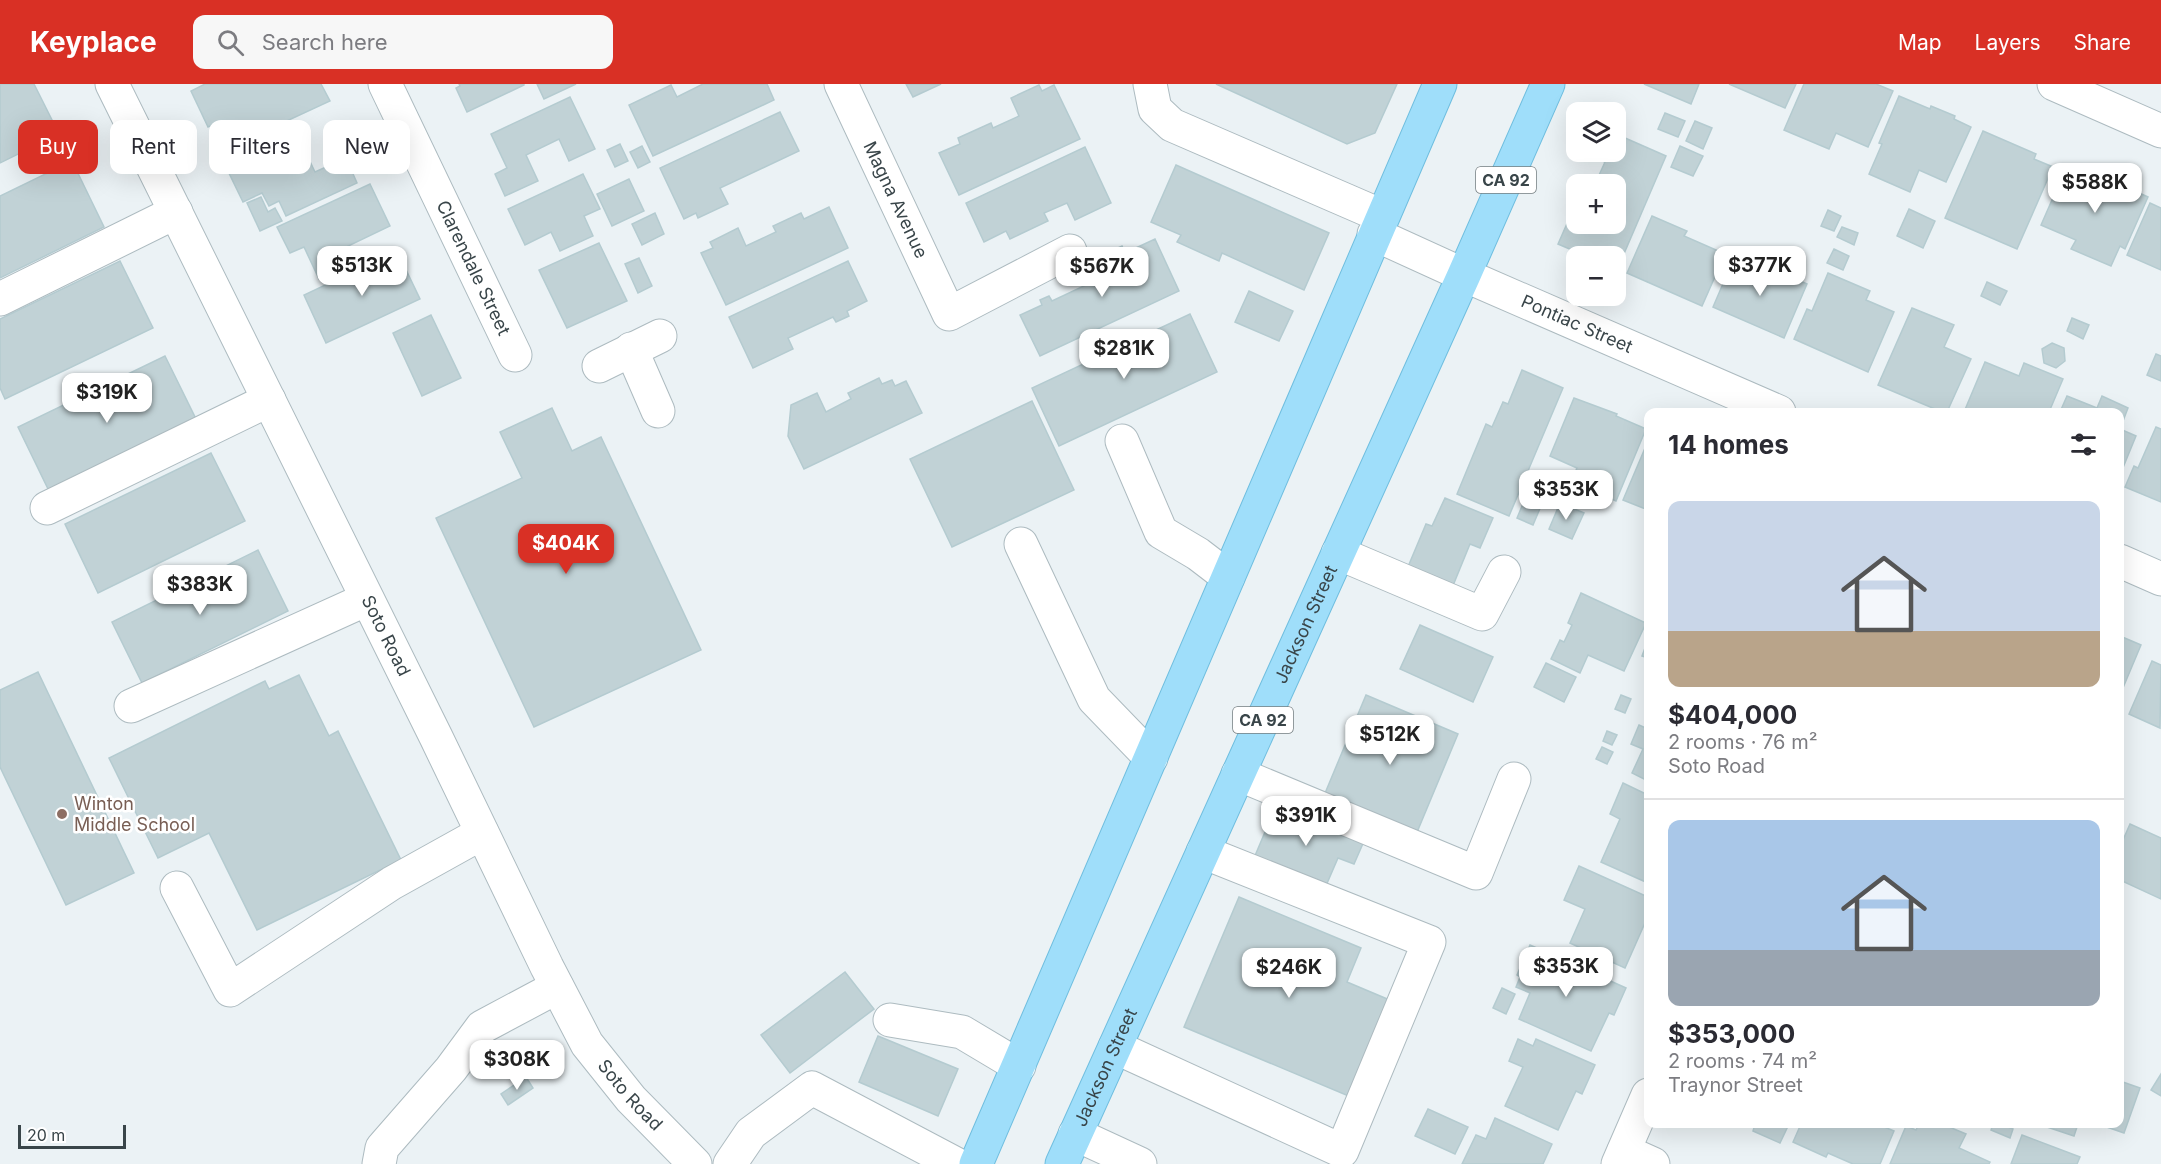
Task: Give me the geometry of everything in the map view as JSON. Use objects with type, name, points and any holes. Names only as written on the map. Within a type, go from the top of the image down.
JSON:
[{"type":"main road","points":[[976,1164],[1440,84]]},
{"type":"main road","name":"Jackson Street","points":[[1062,1164],[1548,84]]},
{"type":"street","name":"Soto Road","points":[[112,84],[587,1044],[631,1099],[695,1164]]},
{"type":"street","name":"Clarendale Street","points":[[384,84],[515,356]]},
{"type":"street","name":"Magna Avenue","points":[[841,84],[949,314],[1070,251]]},
{"type":"street","name":"Pontiac Street","points":[[1150,84],[1155,109],[1172,125],[1378,225],[1464,275],[1770,408]]},
{"type":"street","points":[[2054,84],[2161,131]]},
{"type":"street","points":[[0,299],[176,212]]},
{"type":"street","points":[[599,366],[660,336]]},
{"type":"street","points":[[631,350],[658,411]]},
{"type":"street","points":[[47,508],[269,400]]},
{"type":"street","points":[[1122,441],[1161,532],[1198,554],[1228,577]]},
{"type":"street","points":[[1021,544],[1094,699],[1151,758]]},
{"type":"street","points":[[1338,553],[1482,614],[1504,572]]},
{"type":"street","points":[[2124,563],[2161,579]]},
{"type":"street","points":[[131,706],[367,599]]},
{"type":"street","points":[[1238,774],[1476,873],[1514,779]]},
{"type":"street","points":[[177,888],[230,990],[392,883],[482,832]]},
{"type":"street","points":[[1114,1047],[1338,1157],[1430,942],[1203,852]]},
{"type":"street","points":[[379,1164],[382,1148],[451,1069],[482,1027],[557,987]]},
{"type":"street","points":[[890,1020],[962,1032],[1019,1066]]},
{"type":"street","points":[[730,1164],[751,1133],[812,1088],[956,1164]]},
{"type":"street","points":[[1632,1160],[1644,1111]]},
{"type":"street","points":[[1076,1134],[1140,1164]]},
{"type":"building","points":[[0,84],[34,84],[52,120],[18,120],[18,154],[0,163]]},
{"type":"building","points":[[205,84],[321,84],[330,101],[289,120],[209,120],[208,127],[191,91]]},
{"type":"building","points":[[459,84],[524,85],[467,112],[456,88],[460,86]]},
{"type":"building","points":[[537,84],[576,84],[544,99]]},
{"type":"building","points":[[703,84],[767,84],[774,100],[653,156],[629,105],[671,85],[677,97]]},
{"type":"building","points":[[906,84],[941,84],[913,97]]},
{"type":"building","points":[[1216,84],[1397,84],[1375,133],[1347,144]]},
{"type":"building","points":[[1644,84],[1699,84],[1691,104]]},
{"type":"building","points":[[1729,84],[1796,84],[1785,108]]},
{"type":"building","points":[[1804,84],[1876,84],[1893,91],[1868,147],[1836,133],[1829,149],[1784,130]]},
{"type":"building","points":[[1039,85],[1042,91],[1054,85],[1080,139],[959,195],[939,153],[960,144],[958,138],[991,123],[993,128],[1019,116],[1011,98]]},
{"type":"building","points":[[1899,96],[1930,109],[1931,106],[1955,116],[1954,119],[1971,127],[1946,182],[1919,170],[1910,192],[1869,174]]},
{"type":"building","points":[[570,97],[595,149],[569,161],[559,139],[526,155],[538,181],[505,196],[495,174],[507,168],[491,134]]},
{"type":"building","points":[[780,112],[799,151],[720,188],[728,204],[698,218],[696,213],[684,219],[660,168]]},
{"type":"building","points":[[1665,113],[1685,121],[1678,137],[1658,129]]},
{"type":"building","points":[[1695,121],[1712,128],[1703,149],[1686,141]]},
{"type":"building","points":[[1983,131],[2036,154],[2034,159],[2053,167],[2017,249],[1945,218]]},
{"type":"building","points":[[1626,138],[1666,156],[1626,249],[1626,246],[1566,247],[1558,244],[1566,226],[1566,234],[1626,234],[1626,174],[1600,174],[1605,162],[1626,162]]},
{"type":"building","points":[[620,144],[628,161],[615,167],[607,150]]},
{"type":"building","points":[[642,146],[650,162],[638,168],[630,152]]},
{"type":"building","points":[[1680,146],[1703,156],[1693,176],[1671,167]]},
{"type":"building","points":[[1085,147],[1111,203],[1075,220],[1067,203],[1044,213],[1048,221],[1010,239],[1006,231],[984,242],[966,203]]},
{"type":"building","points":[[311,164],[315,172],[323,168],[323,174],[353,174],[357,183],[286,216],[279,201],[269,206],[262,193],[243,202],[229,174],[311,174]]},
{"type":"building","points":[[1176,165],[1329,233],[1304,290],[1222,253],[1219,261],[1177,242],[1181,235],[1151,222]]},
{"type":"building","points":[[2066,168],[2086,177],[2088,170],[2148,197],[2125,249],[2120,246],[2111,266],[2071,249],[2076,240],[2041,225]]},
{"type":"building","points":[[45,174],[78,174],[104,227],[0,278],[0,196]]},
{"type":"building","points":[[583,174],[600,209],[584,216],[593,236],[560,251],[551,232],[525,245],[508,209]]},
{"type":"building","points":[[629,179],[644,211],[612,226],[597,194]]},
{"type":"building","points":[[370,184],[390,226],[348,246],[356,262],[319,279],[304,247],[290,253],[277,227]]},
{"type":"building","points":[[261,197],[268,212],[275,208],[282,221],[260,231],[247,203]]},
{"type":"building","points":[[2150,203],[2161,208],[2161,270],[2127,255]]},
{"type":"building","points":[[829,207],[848,248],[726,305],[701,253],[713,248],[710,242],[738,228],[746,246],[776,232],[773,226],[801,213],[804,219]]},
{"type":"building","points":[[1909,209],[1935,221],[1923,248],[1897,236]]},
{"type":"building","points":[[1828,210],[1841,216],[1834,231],[1821,226]]},
{"type":"building","points":[[655,213],[664,234],[642,245],[632,224]]},
{"type":"building","points":[[1652,216],[1687,231],[1684,236],[1725,254],[1702,306],[1627,273]]},
{"type":"building","points":[[1842,227],[1858,233],[1854,245],[1837,237]]},
{"type":"building","points":[[1155,239],[1179,291],[1040,356],[1020,315],[1042,305],[1040,300],[1049,296],[1052,301],[1101,278],[1096,267],[1111,260],[1107,253],[1122,246],[1125,253]]},
{"type":"building","points":[[599,243],[627,301],[567,328],[539,270]]},
{"type":"building","points":[[1834,249],[1849,256],[1843,270],[1827,263]]},
{"type":"building","points":[[397,251],[420,299],[326,343],[304,295]]},
{"type":"building","points":[[639,258],[652,286],[638,293],[625,264]]},
{"type":"building","points":[[1734,258],[1771,274],[1773,269],[1807,284],[1784,338],[1713,307]]},
{"type":"building","points":[[120,261],[153,328],[5,399],[0,388],[0,319]]},
{"type":"building","points":[[848,261],[867,301],[847,311],[849,316],[836,322],[833,317],[788,338],[793,349],[753,368],[729,317]]},
{"type":"building","points":[[1828,273],[1870,291],[1866,300],[1894,312],[1868,372],[1794,339],[1807,309],[1812,311]]},
{"type":"building","points":[[1987,282],[2007,291],[2000,305],[1981,296]]},
{"type":"building","points":[[1249,291],[1293,311],[1279,341],[1235,322]]},
{"type":"building","points":[[1912,308],[1954,325],[1944,347],[1971,359],[1949,408],[1933,408],[1878,385]]},
{"type":"building","points":[[1190,314],[1217,372],[1059,446],[1032,388]]},
{"type":"building","points":[[431,315],[461,378],[422,396],[393,333]]},
{"type":"building","points":[[2072,318],[2089,325],[2083,339],[2067,331]]},
{"type":"building","points":[[2052,343],[2064,348],[2065,361],[2056,368],[2044,363],[2042,349]]},
{"type":"building","points":[[2156,354],[2161,356],[2161,381],[2147,375]]},
{"type":"building","points":[[165,356],[197,421],[50,493],[18,427]]},
{"type":"building","points":[[1985,362],[2019,376],[2024,363],[2063,379],[2051,408],[1966,408]]},
{"type":"building","points":[[1522,370],[1563,388],[1509,516],[1457,494],[1486,424],[1492,427],[1503,402],[1508,404]]},
{"type":"building","points":[[879,378],[882,384],[892,380],[895,386],[906,381],[922,413],[804,469],[788,436],[791,405],[817,393],[826,412],[851,399],[848,393]]},
{"type":"building","points":[[2067,396],[2097,408],[2062,408]]},
{"type":"building","points":[[2102,396],[2128,408],[2124,418],[2124,408],[2097,408]]},
{"type":"building","points":[[1574,398],[1617,414],[1616,416],[1644,428],[1644,434],[1616,501],[1571,481],[1577,468],[1550,456]]},
{"type":"building","points":[[1032,401],[1074,490],[952,547],[910,459]]},
{"type":"building","points":[[552,408],[572,451],[601,437],[701,650],[534,727],[436,518],[522,478],[500,432]]},
{"type":"building","points":[[2156,427],[2161,429],[2161,502],[2125,487],[2134,466],[2138,468]]},
{"type":"building","points":[[2124,431],[2136,436],[2124,465]]},
{"type":"building","points":[[1644,450],[1644,508],[1623,500]]},
{"type":"building","points":[[211,453],[245,521],[98,593],[65,524]]},
{"type":"building","points":[[1445,498],[1493,518],[1480,548],[1470,544],[1452,588],[1407,569],[1426,524],[1432,526]]},
{"type":"building","points":[[1525,499],[1541,506],[1533,525],[1517,518]]},
{"type":"building","points":[[1560,503],[1584,513],[1572,539],[1549,529]]},
{"type":"building","points":[[258,550],[288,611],[142,683],[112,622]]},
{"type":"building","points":[[1581,593],[1644,622],[1644,627],[1624,671],[1588,655],[1580,673],[1551,659],[1560,640],[1564,642],[1572,625],[1568,623]]},
{"type":"building","points":[[1420,625],[1493,657],[1473,702],[1400,669]]},
{"type":"building","points":[[2124,638],[2141,645],[2124,685]]},
{"type":"building","points":[[2152,661],[2161,665],[2160,728],[2129,714]]},
{"type":"building","points":[[1546,663],[1576,677],[1564,702],[1534,687]]},
{"type":"building","points":[[38,672],[134,873],[66,905],[0,767],[0,690]]},
{"type":"building","points":[[299,675],[329,736],[338,731],[401,860],[257,930],[209,833],[158,858],[109,758],[265,681],[269,689]]},
{"type":"building","points":[[1366,695],[1458,734],[1415,837],[1323,798]]},
{"type":"building","points":[[1621,695],[1631,699],[1625,713],[1615,709]]},
{"type":"building","points":[[1639,725],[1644,727],[1644,779],[1632,773],[1643,749],[1631,744]]},
{"type":"building","points":[[1607,731],[1617,735],[1612,745],[1603,741]]},
{"type":"building","points":[[1602,747],[1613,752],[1607,764],[1596,759]]},
{"type":"building","points":[[1623,783],[1644,793],[1644,881],[1601,862],[1620,819],[1610,814]]},
{"type":"building","points":[[1276,806],[1365,839],[1354,864],[1338,858],[1325,888],[1254,858]]},
{"type":"building","points":[[2130,824],[2161,838],[2161,899],[2124,882],[2124,838]]},
{"type":"building","points":[[1579,866],[1644,895],[1644,925],[1625,968],[1570,943],[1585,909],[1564,900]]},
{"type":"building","points":[[1239,897],[1361,948],[1347,982],[1392,1001],[1351,1097],[1184,1027]]},
{"type":"building","points":[[1530,945],[1626,988],[1614,1015],[1609,1013],[1591,1051],[1519,1019],[1530,993],[1516,987],[1520,977],[1517,975]]},
{"type":"building","points":[[845,972],[874,1009],[790,1073],[761,1035]]},
{"type":"building","points":[[1502,988],[1515,994],[1506,1014],[1493,1008]]},
{"type":"building","points":[[878,1036],[958,1069],[938,1116],[859,1082]]},
{"type":"building","points":[[1518,1039],[1533,1046],[1536,1039],[1595,1065],[1582,1094],[1576,1091],[1558,1130],[1505,1106],[1523,1067],[1509,1061]]},
{"type":"building","points":[[2161,1074],[2161,1096],[2151,1090]]},
{"type":"building","points":[[526,1077],[533,1088],[508,1105],[501,1094]]},
{"type":"building","points":[[2124,1082],[2140,1088],[2124,1133],[2110,1128],[2124,1128]]},
{"type":"building","points":[[1428,1109],[1468,1127],[1455,1154],[1415,1136]]},
{"type":"building","points":[[1495,1118],[1552,1144],[1543,1164],[1462,1164],[1476,1135],[1486,1139]]},
{"type":"building","points":[[1754,1128],[1787,1128],[1780,1143],[1753,1131]]},
{"type":"building","points":[[1799,1128],[1887,1128],[1894,1131],[1880,1164],[1853,1164],[1828,1153],[1826,1157],[1793,1142]]},
{"type":"building","points":[[1905,1128],[1916,1130],[1917,1128],[1952,1128],[1966,1134],[1959,1148],[1990,1162],[1989,1164],[1890,1164]]},
{"type":"building","points":[[1992,1128],[2013,1129],[2010,1138],[1991,1130]]},
{"type":"building","points":[[2050,1128],[2077,1128],[2074,1136]]},
{"type":"building","points":[[2022,1135],[2080,1157],[2077,1164],[2011,1164]]},
{"type":"place","name":"Winton Middle School","points":[[62,814]]}]
